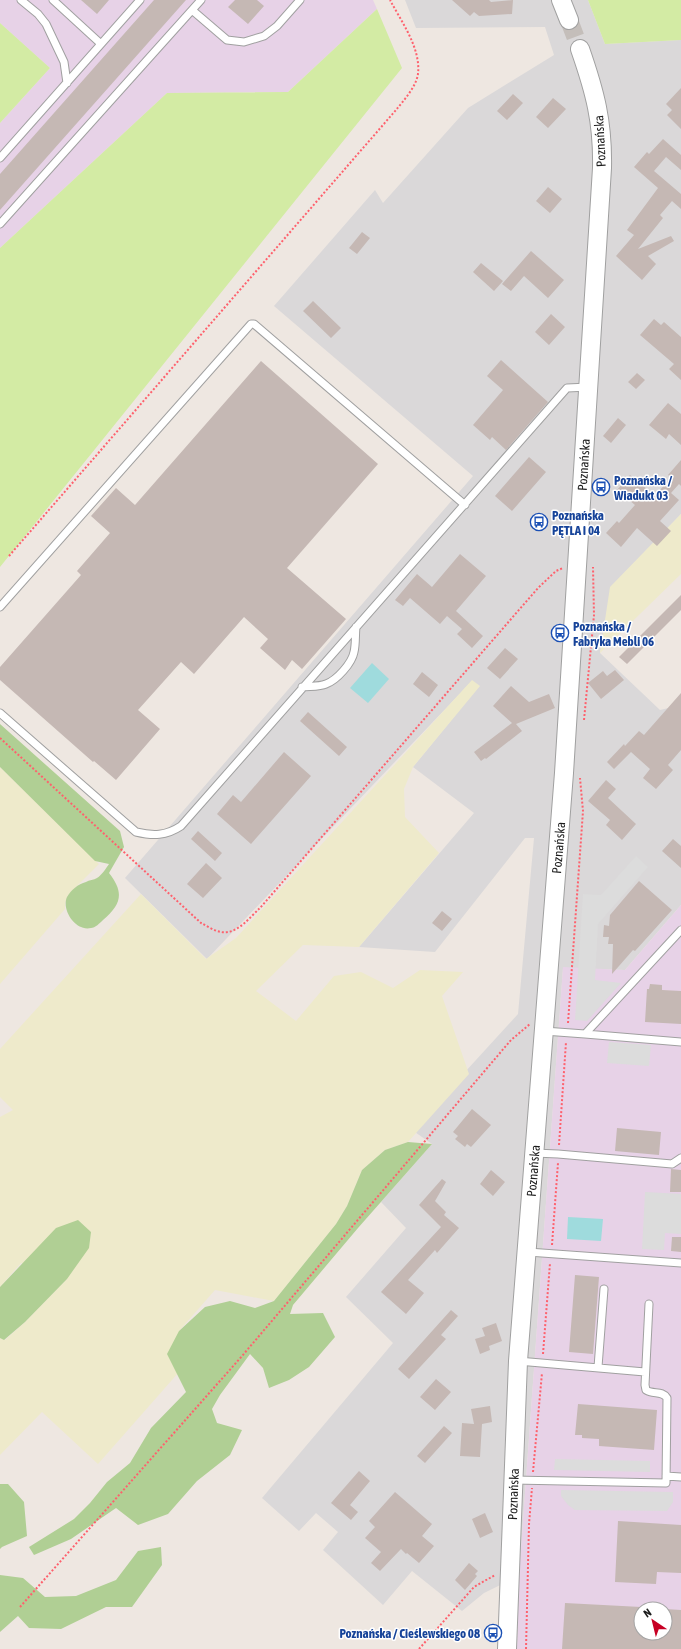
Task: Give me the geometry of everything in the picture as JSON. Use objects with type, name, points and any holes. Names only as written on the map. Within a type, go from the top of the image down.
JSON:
[{"type":"street","points":[[560,0],[569,20]]},
{"type":"street","name":"Poznańska","points":[[507,1649],[518,1361],[564,773],[586,563],[582,491],[602,145],[601,122],[598,106],[580,49]]},
{"type":"lane","points":[[21,0],[38,14],[46,24],[64,62],[67,83]]},
{"type":"lane","points":[[53,0],[101,44]]},
{"type":"lane","points":[[0,158],[140,0]]},
{"type":"lane","points":[[0,224],[201,0]]},
{"type":"lane","points":[[192,10],[227,40],[244,42],[264,36],[276,26],[300,0]]},
{"type":"lane","points":[[0,607],[251,324],[254,324],[465,505]]},
{"type":"lane","points":[[0,713],[136,832],[148,835],[162,835],[172,832],[181,826],[567,388],[589,387]]},
{"type":"lane","points":[[302,687],[328,684],[335,678],[352,656],[356,627]]},
{"type":"lane","points":[[585,1034],[681,930]]},
{"type":"lane","points":[[544,1025],[567,1033],[681,1042]]},
{"type":"lane","points":[[534,1153],[672,1164],[681,1158]]},
{"type":"lane","points":[[526,1252],[681,1263]]},
{"type":"lane","points":[[598,1367],[604,1289]]},
{"type":"lane","points":[[513,1480],[666,1483],[668,1398],[665,1395],[652,1393],[646,1390],[645,1372],[649,1304]]},
{"type":"lane","points":[[518,1361],[645,1372]]},
{"type":"lane","points":[[666,1476],[681,1477]]},
{"type":"path","points":[[9,556],[396,110],[411,90],[418,74],[415,50],[390,0]]},
{"type":"path","points":[[0,738],[201,924],[222,932],[228,932],[240,927],[260,908],[538,588],[556,571],[570,564],[586,563],[594,615],[583,722]]},
{"type":"path","points":[[526,1649],[529,1524],[543,1362],[583,811],[579,777]]},
{"type":"path","points":[[20,1607],[242,1356],[511,1040],[529,1024],[544,1025]]},
{"type":"path","points":[[419,1649],[474,1587],[498,1573],[510,1570]]},
{"type":"shaded area","points":[[0,0],[373,0],[377,9],[288,92],[167,93],[0,248],[0,123],[50,68],[0,23]]},
{"type":"shaded area","points":[[405,0],[588,0],[605,44],[681,40],[681,514],[611,587],[600,653],[660,710],[681,705],[681,905],[625,970],[563,968],[519,1576],[484,1593],[462,1611],[412,1571],[383,1605],[323,1550],[338,1532],[316,1513],[299,1531],[262,1498],[393,1343],[346,1297],[406,1228],[381,1202],[432,1144],[412,1130],[518,1014],[534,838],[525,838],[435,952],[359,947],[474,813],[413,767],[479,686],[472,681],[207,959],[125,878],[473,476],[274,306],[375,190],[383,203],[468,108],[554,55],[545,27],[416,28]]},
{"type":"shaded area","points":[[681,514],[681,574],[600,653],[610,587]]},
{"type":"shaded area","points":[[472,680],[480,686],[413,767],[404,789],[405,817],[439,853],[359,947],[303,945],[256,991],[296,1021],[334,976],[361,972],[393,988],[420,970],[463,972],[442,996],[469,1074],[408,1142],[385,1150],[362,1170],[347,1206],[336,1224],[274,1301],[215,1290],[179,1331],[194,1355],[98,1464],[42,1412],[0,1455],[0,1338],[5,1340],[67,1279],[21,1263],[0,1287],[0,1117],[13,1110],[0,1097],[0,1049],[141,894],[206,959],[236,938]]},
{"type":"shaded area","points":[[0,767],[99,864],[68,895],[65,903],[65,909],[0,984]]},
{"type":"shaded area","points":[[636,856],[648,867],[598,924],[595,980],[621,983],[587,1021],[575,1020],[583,894],[601,895]]},
{"type":"shaded area","points":[[681,905],[681,1649],[517,1649],[519,1576],[563,967],[625,970]]},
{"type":"shaded area","points":[[609,1042],[651,1045],[649,1066],[607,1063]]},
{"type":"shaded area","points":[[645,1192],[681,1194],[681,1234],[665,1233],[664,1250],[642,1249]]},
{"type":"shaded area","points":[[555,1459],[650,1461],[650,1472],[554,1470]]},
{"type":"shaded area","points":[[561,1490],[673,1492],[673,1502],[667,1511],[575,1510],[568,1505],[561,1496]]},
{"type":"green space","points":[[588,0],[681,0],[681,40],[605,44]]},
{"type":"green space","points":[[377,9],[402,68],[0,567],[0,248],[167,93],[288,92]]},
{"type":"green space","points":[[0,23],[50,68],[0,123]]},
{"type":"green space","points":[[0,724],[120,831],[124,847],[109,873],[117,886],[119,898],[114,909],[94,927],[80,927],[71,919],[66,908],[67,897],[80,884],[97,878],[109,864],[95,861],[0,767]]},
{"type":"green space","points":[[408,1142],[432,1144],[293,1305],[290,1314],[323,1313],[335,1337],[309,1367],[289,1380],[269,1388],[263,1368],[250,1354],[220,1395],[212,1409],[217,1423],[242,1430],[230,1455],[197,1481],[168,1514],[138,1525],[116,1508],[71,1539],[34,1555],[29,1547],[74,1519],[90,1503],[107,1482],[130,1463],[151,1428],[186,1392],[167,1354],[179,1331],[205,1307],[230,1301],[255,1308],[274,1301],[336,1224],[347,1206],[362,1170],[385,1150]]},
{"type":"green space","points":[[78,1220],[91,1232],[89,1248],[67,1279],[25,1322],[4,1340],[0,1338],[0,1287],[56,1228]]},
{"type":"green space","points":[[0,1484],[8,1484],[24,1502],[27,1536],[0,1549]]},
{"type":"green space","points":[[161,1547],[162,1565],[132,1607],[106,1607],[61,1629],[29,1628],[18,1616],[0,1632],[0,1575],[23,1578],[45,1597],[76,1596],[116,1580],[138,1551]]},
{"type":"water","points":[[372,663],[389,679],[368,703],[350,688]]},
{"type":"water","points":[[568,1217],[603,1219],[601,1241],[567,1239]]},
{"type":"building","points":[[81,0],[109,0],[97,14]]},
{"type":"building","points":[[154,0],[186,0],[0,210],[0,174]]},
{"type":"building","points":[[235,0],[257,0],[264,6],[248,24],[228,7]]},
{"type":"building","points":[[452,0],[489,0],[491,2],[513,0],[512,14],[479,16],[474,12],[470,16]]},
{"type":"building","points":[[681,88],[681,129],[667,115],[672,110],[666,104]]},
{"type":"building","points":[[513,94],[523,103],[507,120],[497,111]]},
{"type":"building","points":[[553,98],[566,109],[548,128],[536,117]]},
{"type":"building","points":[[663,139],[681,155],[681,170],[666,157],[654,171],[681,194],[681,209],[672,201],[660,215],[663,218],[638,249],[671,236],[674,241],[648,256],[656,264],[642,280],[616,256],[634,235],[627,230],[658,188],[634,167],[647,152],[649,154]]},
{"type":"building","points":[[548,187],[562,199],[550,213],[536,201]]},
{"type":"building","points":[[362,232],[370,238],[357,254],[349,248]]},
{"type":"building","points":[[531,251],[564,280],[548,298],[524,276],[511,291],[502,284]]},
{"type":"building","points":[[481,263],[503,281],[494,291],[473,272]]},
{"type":"building","points":[[313,301],[341,328],[331,338],[303,311]]},
{"type":"building","points":[[551,314],[565,327],[549,345],[535,332]]},
{"type":"building","points":[[654,319],[661,325],[664,322],[681,337],[681,380],[669,369],[674,364],[640,335]]},
{"type":"building","points":[[501,360],[548,402],[506,450],[492,437],[490,440],[473,425],[503,390],[487,376]]},
{"type":"building","points":[[261,361],[378,464],[287,568],[346,619],[302,669],[292,660],[285,670],[260,648],[268,639],[244,617],[194,674],[181,662],[138,710],[160,729],[116,780],[94,761],[93,762],[0,680],[0,667],[81,575],[77,571],[110,533],[91,516],[116,488],[135,505]]},
{"type":"building","points":[[637,373],[645,380],[636,389],[628,382]]},
{"type":"building","points":[[668,403],[681,414],[681,445],[669,434],[666,439],[649,425]]},
{"type":"building","points":[[618,418],[626,425],[611,443],[603,436]]},
{"type":"building","points":[[529,457],[546,472],[512,511],[495,496]]},
{"type":"building","points":[[681,460],[681,486],[679,484],[671,493],[679,500],[660,521],[671,531],[657,546],[637,528],[621,547],[606,533],[617,521],[619,523],[635,505],[617,490],[630,475],[655,496],[671,477],[668,475]]},
{"type":"building","points":[[460,554],[486,576],[456,611],[483,636],[472,648],[457,634],[462,629],[447,616],[440,624],[410,598],[403,606],[395,600],[417,574],[432,587]]},
{"type":"building","points":[[681,595],[681,610],[627,664],[619,657]]},
{"type":"building","points":[[505,648],[518,659],[500,679],[487,668]]},
{"type":"building","points":[[615,670],[624,680],[601,699],[588,683],[603,671],[607,676]]},
{"type":"building","points":[[422,672],[438,685],[429,697],[413,684]]},
{"type":"building","points":[[511,686],[529,702],[549,694],[555,708],[516,724],[522,731],[486,759],[485,758],[481,761],[474,752],[512,723],[493,706]]},
{"type":"building","points":[[681,693],[681,750],[668,765],[673,770],[656,789],[643,778],[650,769],[631,752],[614,769],[607,762],[639,731],[644,735]]},
{"type":"building","points":[[308,712],[347,747],[339,756],[300,721]]},
{"type":"building","points":[[284,752],[311,776],[251,844],[217,814],[233,795],[241,802]]},
{"type":"building","points":[[606,780],[616,789],[608,798],[636,824],[622,840],[606,825],[610,820],[588,801]]},
{"type":"building","points":[[198,831],[222,853],[215,861],[191,839]]},
{"type":"building","points":[[673,839],[681,846],[681,868],[662,851]]},
{"type":"building","points":[[206,863],[222,878],[203,898],[187,884]]},
{"type":"building","points":[[639,881],[672,910],[612,974],[613,944],[608,944],[609,937],[603,937],[604,925],[609,926],[610,915]]},
{"type":"building","points":[[442,911],[452,919],[442,931],[432,923]]},
{"type":"building","points":[[650,984],[662,985],[662,990],[681,991],[681,1024],[645,1022],[647,989],[649,989]]},
{"type":"building","points":[[472,1109],[491,1125],[471,1147],[467,1144],[465,1147],[455,1139],[458,1136],[453,1132]]},
{"type":"building","points":[[617,1128],[661,1132],[659,1155],[615,1151]]},
{"type":"building","points":[[671,1169],[681,1170],[681,1192],[670,1192]]},
{"type":"building","points":[[491,1170],[505,1182],[493,1196],[480,1184]]},
{"type":"building","points":[[442,1179],[446,1182],[435,1201],[446,1212],[444,1215],[459,1228],[437,1253],[435,1250],[408,1280],[424,1293],[406,1314],[381,1292],[441,1227],[419,1205]]},
{"type":"building","points":[[672,1237],[681,1237],[681,1252],[671,1251]]},
{"type":"building","points":[[575,1275],[599,1277],[593,1354],[569,1352]]},
{"type":"building","points":[[451,1310],[458,1316],[441,1335],[446,1339],[409,1379],[398,1369]]},
{"type":"building","points":[[496,1323],[502,1341],[489,1346],[490,1350],[480,1354],[475,1339],[485,1336],[482,1328]]},
{"type":"building","points":[[436,1379],[451,1392],[435,1410],[420,1397]]},
{"type":"building","points":[[578,1404],[657,1410],[654,1450],[599,1446],[599,1439],[582,1438],[582,1435],[575,1435]]},
{"type":"building","points":[[490,1406],[492,1422],[482,1424],[480,1457],[460,1456],[462,1423],[474,1424],[471,1409]]},
{"type":"building","points":[[444,1426],[452,1433],[425,1463],[417,1456]]},
{"type":"building","points":[[359,1471],[370,1481],[350,1505],[358,1512],[351,1520],[331,1503]]},
{"type":"building","points":[[395,1492],[432,1524],[422,1536],[434,1546],[419,1563],[401,1549],[380,1571],[371,1563],[381,1552],[365,1538],[375,1527],[369,1521]]},
{"type":"building","points":[[485,1513],[493,1532],[480,1538],[472,1519]]},
{"type":"building","points":[[618,1521],[681,1525],[681,1573],[657,1572],[656,1584],[615,1582]]},
{"type":"building","points":[[469,1563],[478,1571],[475,1574],[477,1576],[465,1590],[455,1580]]},
{"type":"building","points":[[565,1603],[633,1607],[633,1641],[673,1641],[673,1610],[681,1610],[681,1649],[562,1649]]},
{"type":"tunnel","points":[[569,20],[580,49]]},
{"type":"place","name":"Poznańska / Wiadukt 03","points":[[601,487]]},
{"type":"place","name":"Poznańska PĘTLA I 04","points":[[539,522]]},
{"type":"place","name":"Poznańska / Fabryka Mebli 06","points":[[560,633]]},
{"type":"place","name":"Poznańska / Cieślewskiego 08","points":[[493,1633]]}]
